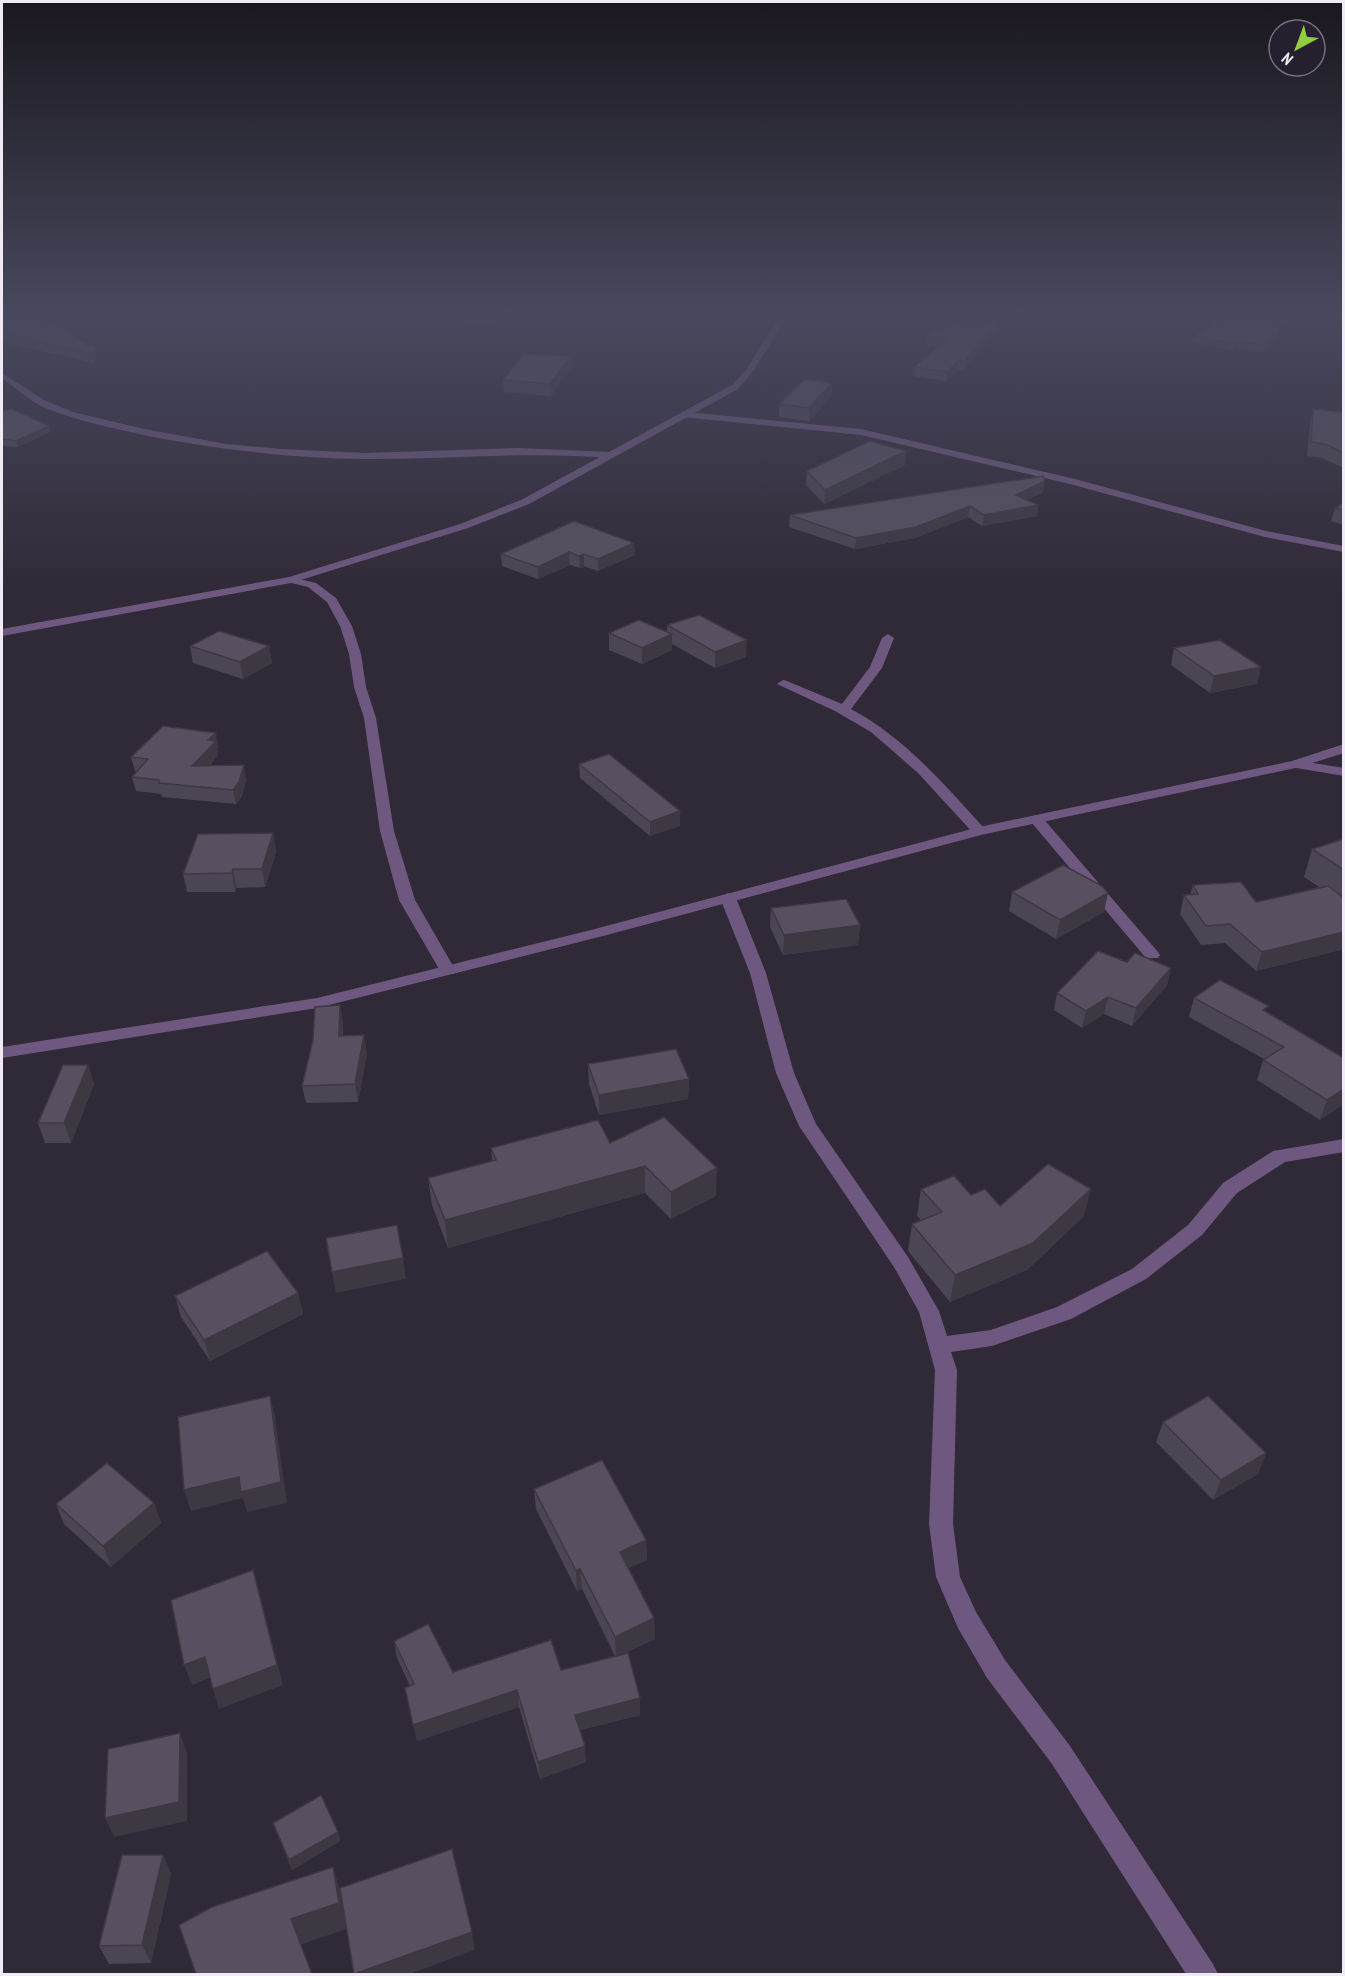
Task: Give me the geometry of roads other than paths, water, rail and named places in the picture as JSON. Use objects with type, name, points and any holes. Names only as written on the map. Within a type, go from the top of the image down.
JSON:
[{"type":"street","points":[[64,410],[169,437],[271,452],[346,456],[553,451],[611,455]]},
{"type":"street","points":[[2,633],[291,580],[409,544],[525,502],[694,410]]},
{"type":"street","points":[[686,415],[861,432],[1072,481],[1265,534],[1344,549]]},
{"type":"street","points":[[291,580],[312,585],[332,600],[346,626],[356,654],[360,687],[370,718],[387,831],[407,900],[448,971]]},
{"type":"street","points":[[844,710],[876,668],[888,638]]},
{"type":"street","points":[[783,684],[860,719],[894,745],[931,779],[979,831]]},
{"type":"street","points":[[2,1053],[317,1003],[448,971],[979,831],[1295,764],[1344,748]]},
{"type":"street","points":[[1295,764],[1344,772]]},
{"type":"street","points":[[1036,819],[1152,956]]},
{"type":"street","points":[[728,898],[759,973],[785,1073],[808,1126],[901,1262],[929,1311],[946,1370],[941,1524],[948,1577],[967,1620],[996,1669],[1061,1755],[1203,1974]]},
{"type":"street","points":[[940,1345],[992,1338],[1064,1313],[1139,1274],[1195,1230],[1230,1188],[1280,1156],[1344,1145]]}]
